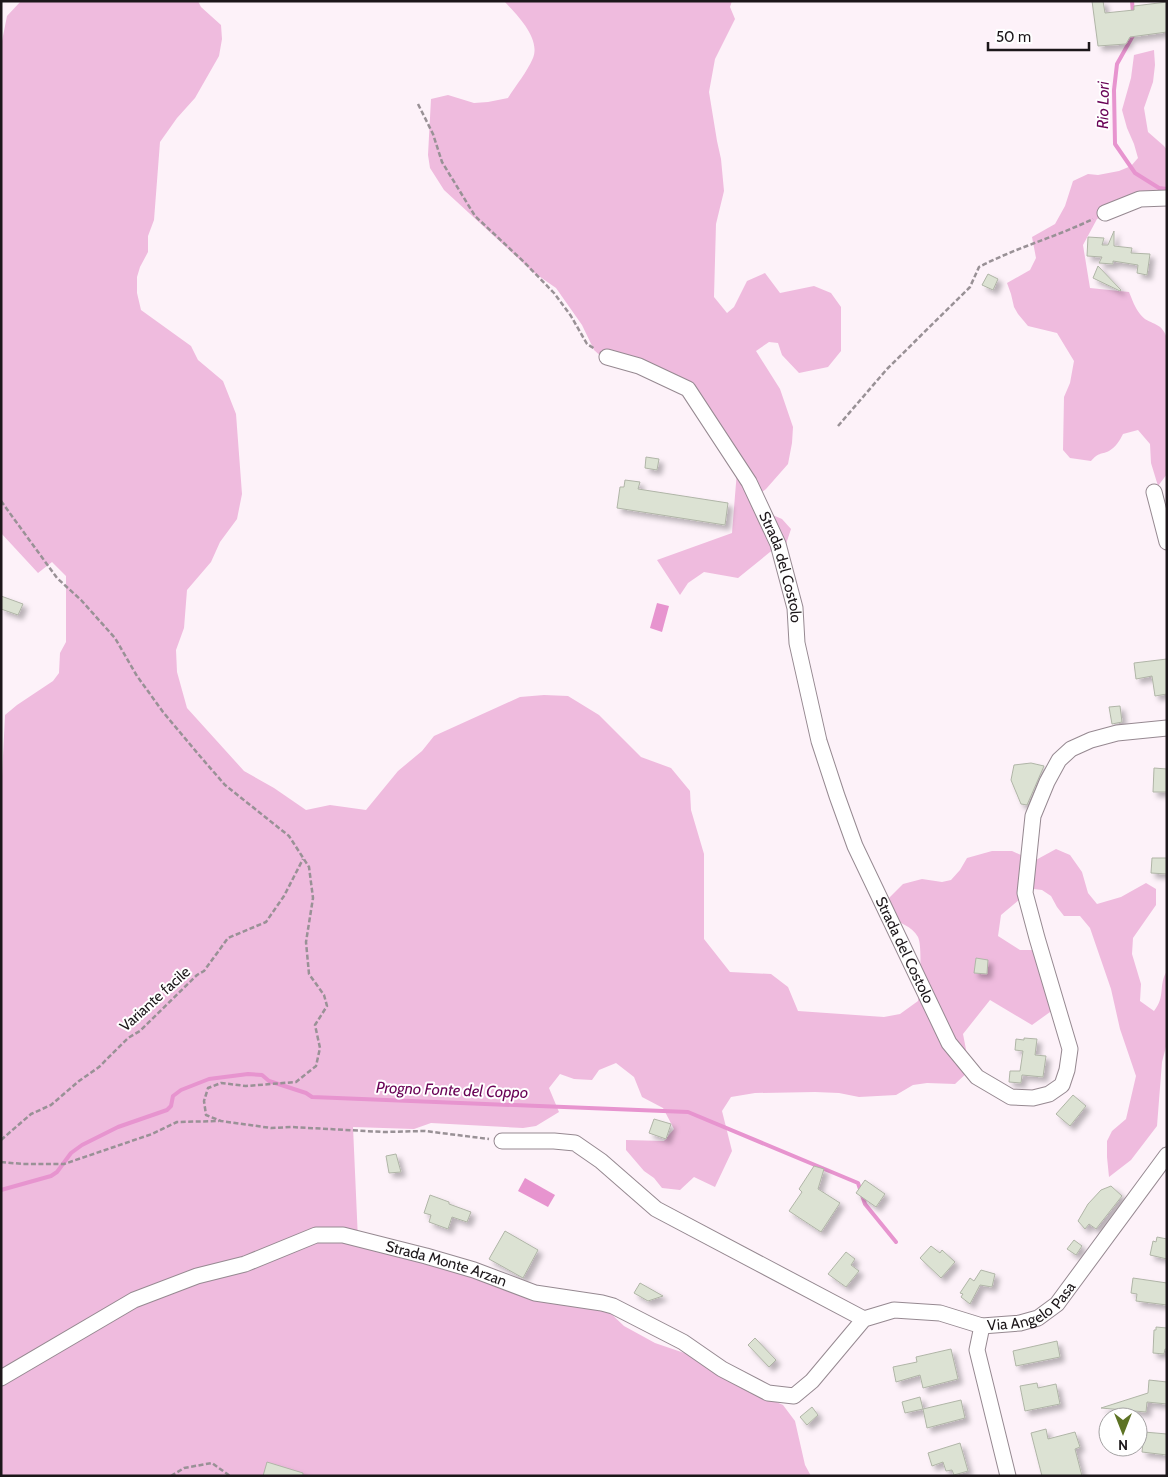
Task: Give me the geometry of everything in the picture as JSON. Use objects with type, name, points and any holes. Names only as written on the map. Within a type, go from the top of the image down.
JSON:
[{"type":"street","points":[[1106,213],[1140,199],[1167,198]]},
{"type":"street","name":"Strada del Costolo","points":[[607,357],[648,370],[688,389],[749,482],[778,544],[795,608],[798,643],[819,741],[855,846],[949,1043],[976,1077],[1010,1097],[1033,1098],[1049,1094],[1062,1085],[1067,1070],[1070,1049],[1025,893],[1033,816],[1039,798],[1059,760],[1071,749],[1091,740],[1117,733],[1167,728]]},
{"type":"street","points":[[1154,492],[1167,542]]},
{"type":"street","points":[[502,1141],[575,1143],[601,1161],[656,1209],[864,1319],[894,1310],[940,1313],[982,1326]]},
{"type":"street","name":"Via Angelo Pasa","points":[[1008,1476],[977,1350],[982,1326],[1020,1323],[1038,1318],[1057,1304],[1167,1155]]},
{"type":"street","name":"Strada Monte Arzan","points":[[1,1378],[134,1300],[196,1276],[245,1264],[316,1236],[343,1235],[464,1267],[535,1294],[613,1306],[683,1342],[722,1369],[768,1393],[794,1396],[812,1381],[864,1319]]},
{"type":"path","points":[[418,104],[433,134],[442,162],[475,216],[554,293],[572,316],[587,344],[607,357]]},
{"type":"path","points":[[838,426],[887,369],[970,287],[978,267],[995,258],[1075,228],[1106,213]]},
{"type":"path","points":[[1,501],[57,578],[81,600],[115,638],[137,676],[162,712],[226,785],[289,836],[309,867],[313,898],[306,942],[309,974],[324,995],[327,1006],[315,1025],[320,1048],[316,1066],[296,1082],[246,1086],[221,1083],[208,1088],[204,1101],[206,1115],[221,1121]]},
{"type":"path","name":"Variante facile","points":[[1,1140],[31,1114],[52,1105],[79,1081],[99,1067],[128,1038],[140,1031],[197,975],[204,971],[228,938],[266,922],[284,896],[303,858]]},
{"type":"path","points":[[1,1163],[64,1164],[152,1134],[177,1122],[221,1121],[270,1128],[291,1127],[384,1132],[425,1131],[502,1141]]},
{"type":"path","points":[[171,1476],[184,1468],[212,1463],[230,1476]]},
{"type":"shaded area","points":[[21,1],[198,1],[201,7],[221,25],[222,39],[219,56],[195,98],[177,118],[160,142],[154,220],[148,236],[148,252],[137,277],[137,293],[141,310],[191,346],[198,360],[223,381],[236,414],[242,494],[237,519],[220,542],[211,562],[187,590],[184,628],[176,650],[177,672],[187,708],[244,771],[274,788],[306,810],[330,805],[366,810],[398,771],[422,751],[434,736],[520,697],[568,696],[599,715],[641,757],[671,768],[690,791],[691,810],[704,854],[704,939],[730,972],[771,974],[788,987],[798,1011],[884,1017],[900,1014],[918,1001],[920,959],[918,937],[909,927],[888,918],[885,902],[903,884],[922,879],[942,882],[951,880],[967,858],[992,851],[1012,851],[1034,861],[1056,849],[1070,855],[1082,872],[1088,893],[1097,904],[1121,897],[1146,883],[1156,889],[1156,905],[1133,938],[1132,954],[1141,984],[1140,1001],[1154,1011],[1160,1000],[1164,976],[1167,971],[1167,1043],[1162,1062],[1157,1126],[1131,1160],[1109,1177],[1107,1141],[1112,1131],[1126,1119],[1136,1076],[1120,1029],[1111,989],[1090,928],[1080,916],[1064,916],[1051,896],[1042,890],[1034,889],[1001,915],[998,936],[1020,950],[1037,950],[1057,1007],[1032,1025],[990,1000],[963,1034],[970,1070],[955,1084],[927,1083],[913,1085],[896,1095],[859,1097],[839,1093],[815,1092],[755,1093],[731,1097],[722,1111],[732,1151],[715,1187],[694,1177],[680,1190],[662,1188],[626,1150],[626,1140],[664,1141],[674,1129],[663,1108],[642,1097],[634,1077],[616,1063],[599,1070],[592,1080],[574,1079],[560,1074],[549,1088],[559,1112],[536,1126],[523,1128],[431,1123],[414,1129],[353,1127],[358,1240],[605,1308],[624,1326],[655,1343],[696,1357],[750,1390],[783,1405],[795,1421],[805,1465],[811,1476],[1,1476],[1,797],[5,715],[53,681],[59,673],[60,653],[66,642],[66,576],[52,562],[38,573],[1,533],[1,46],[7,16]]},
{"type":"shaded area","points":[[504,1],[732,1],[730,7],[735,19],[715,59],[709,92],[721,159],[724,191],[716,224],[714,297],[727,313],[734,307],[747,281],[765,273],[780,293],[814,286],[831,293],[841,307],[841,351],[828,367],[799,373],[782,355],[778,343],[769,342],[756,351],[780,389],[793,427],[788,464],[766,489],[753,499],[756,508],[782,519],[791,529],[786,544],[770,552],[738,578],[704,572],[688,583],[680,595],[657,560],[732,533],[737,471],[687,395],[668,380],[605,360],[594,350],[582,325],[556,288],[533,272],[444,190],[430,168],[428,155],[431,99],[448,95],[474,103],[508,98],[533,58],[535,50],[531,35],[521,19]]},
{"type":"shaded area","points":[[1154,50],[1153,82],[1144,108],[1148,132],[1167,150],[1167,188],[1159,195],[1146,194],[1097,219],[1083,245],[1090,288],[1129,292],[1143,318],[1162,328],[1167,338],[1167,474],[1158,486],[1151,463],[1150,444],[1138,430],[1123,434],[1114,448],[1098,455],[1091,461],[1070,458],[1063,450],[1064,397],[1070,383],[1074,361],[1057,333],[1028,326],[1014,307],[1007,283],[1030,270],[1036,258],[1032,237],[1055,224],[1065,206],[1073,181],[1088,174],[1098,175],[1119,171],[1131,166],[1138,158],[1122,110],[1131,78],[1134,55]]},
{"type":"shaded area","points":[[657,603],[669,606],[662,632],[650,628]]},
{"type":"shaded area","points":[[525,1178],[555,1195],[548,1207],[518,1191]]},
{"type":"building","points":[[1092,1],[1103,1],[1105,13],[1134,10],[1134,6],[1167,2],[1167,32],[1130,37],[1126,44],[1098,46]]},
{"type":"building","points":[[1114,231],[1114,246],[1132,248],[1131,253],[1150,254],[1147,275],[1137,273],[1138,265],[1113,261],[1113,264],[1099,263],[1102,257],[1087,256],[1088,237],[1104,238],[1102,245],[1108,245]]},
{"type":"building","points":[[1098,266],[1121,290],[1120,291],[1093,278]]},
{"type":"building","points":[[988,274],[998,279],[993,290],[982,285]]},
{"type":"building","points":[[646,457],[659,459],[657,470],[645,468]]},
{"type":"building","points":[[625,480],[640,482],[638,489],[728,503],[725,525],[617,508],[620,487],[624,487]]},
{"type":"building","points":[[1,596],[23,604],[18,615],[1,609]]},
{"type":"building","points":[[1167,659],[1167,694],[1155,696],[1152,676],[1136,679],[1134,663]]},
{"type":"building","points":[[1120,706],[1122,722],[1112,724],[1109,707]]},
{"type":"building","points":[[1031,763],[1044,766],[1027,805],[1021,804],[1011,780],[1014,765]]},
{"type":"building","points":[[1154,768],[1167,769],[1167,792],[1153,792]]},
{"type":"building","points":[[1152,858],[1167,858],[1167,874],[1151,873]]},
{"type":"building","points":[[976,958],[988,960],[987,974],[974,973]]},
{"type":"building","points":[[1024,1038],[1037,1039],[1035,1055],[1046,1056],[1043,1077],[1022,1075],[1021,1083],[1009,1082],[1010,1071],[1020,1071],[1023,1051],[1015,1050],[1016,1039],[1024,1040]]},
{"type":"building","points":[[1073,1095],[1086,1106],[1070,1126],[1056,1114]]},
{"type":"building","points":[[654,1119],[671,1124],[666,1139],[649,1133]]},
{"type":"building","points":[[396,1154],[401,1172],[389,1173],[386,1156]]},
{"type":"building","points":[[814,1166],[824,1169],[818,1189],[840,1203],[821,1232],[789,1211],[802,1192],[799,1189]]},
{"type":"building","points":[[865,1180],[885,1194],[876,1207],[856,1193]]},
{"type":"building","points":[[1111,1186],[1122,1196],[1096,1229],[1089,1224],[1085,1229],[1078,1221],[1088,1204],[1101,1190]]},
{"type":"building","points":[[430,1195],[471,1212],[467,1222],[452,1217],[448,1229],[429,1222],[431,1215],[424,1213]]},
{"type":"building","points":[[505,1231],[538,1250],[523,1278],[489,1259]]},
{"type":"building","points":[[1157,1237],[1167,1239],[1167,1259],[1150,1255],[1153,1241],[1156,1242]]},
{"type":"building","points":[[1074,1240],[1082,1246],[1076,1255],[1067,1249]]},
{"type":"building","points":[[931,1246],[940,1253],[942,1250],[955,1262],[941,1278],[920,1258]]},
{"type":"building","points":[[846,1252],[855,1259],[851,1265],[859,1271],[846,1287],[828,1274]]},
{"type":"building","points":[[981,1270],[995,1274],[992,1287],[980,1285],[970,1304],[961,1297],[963,1294],[960,1293],[970,1278],[974,1281]]},
{"type":"building","points":[[1133,1278],[1167,1283],[1167,1305],[1136,1301],[1137,1294],[1131,1293]]},
{"type":"building","points":[[640,1283],[663,1296],[648,1301],[634,1293]]},
{"type":"building","points":[[1156,1327],[1167,1328],[1167,1349],[1165,1349],[1164,1354],[1153,1353],[1154,1330],[1156,1330]]},
{"type":"building","points":[[755,1338],[776,1360],[769,1367],[748,1345]]},
{"type":"building","points":[[1057,1341],[1060,1357],[1016,1366],[1013,1351]]},
{"type":"building","points":[[951,1349],[958,1379],[923,1388],[920,1375],[896,1382],[893,1367],[917,1362],[916,1357]]},
{"type":"building","points":[[1149,1380],[1167,1382],[1167,1404],[1147,1402],[1146,1407],[1104,1407],[1148,1393]]},
{"type":"building","points":[[1037,1383],[1038,1388],[1056,1384],[1060,1404],[1025,1411],[1020,1386]]},
{"type":"building","points":[[920,1397],[923,1409],[905,1413],[902,1402]]},
{"type":"building","points":[[961,1400],[965,1418],[927,1428],[923,1409]]},
{"type":"building","points":[[812,1407],[818,1415],[807,1425],[800,1417]]},
{"type":"building","points":[[1046,1429],[1048,1439],[1075,1432],[1080,1447],[1075,1449],[1082,1476],[1042,1476],[1031,1433]]},
{"type":"building","points":[[1148,1432],[1167,1434],[1167,1455],[1148,1453]]},
{"type":"building","points":[[960,1443],[968,1471],[954,1475],[952,1470],[946,1471],[943,1462],[932,1466],[928,1453]]},
{"type":"building","points":[[267,1462],[303,1473],[303,1476],[263,1476]]},
{"type":"waterway","name":"Rio Lori","points":[[1132,1],[1133,13]]},
{"type":"waterway","name":"Rio Lori","points":[[1135,32],[1117,64],[1114,90],[1115,144],[1135,173],[1159,188],[1167,189]]},
{"type":"waterway","name":"Progno Fonte del Coppo","points":[[1,1190],[51,1176],[57,1172],[71,1153],[82,1145],[118,1127],[167,1110],[171,1106],[173,1096],[181,1090],[209,1079],[248,1074],[262,1075],[269,1081],[306,1093],[312,1097],[688,1112],[858,1183],[865,1204],[896,1242]]}]
